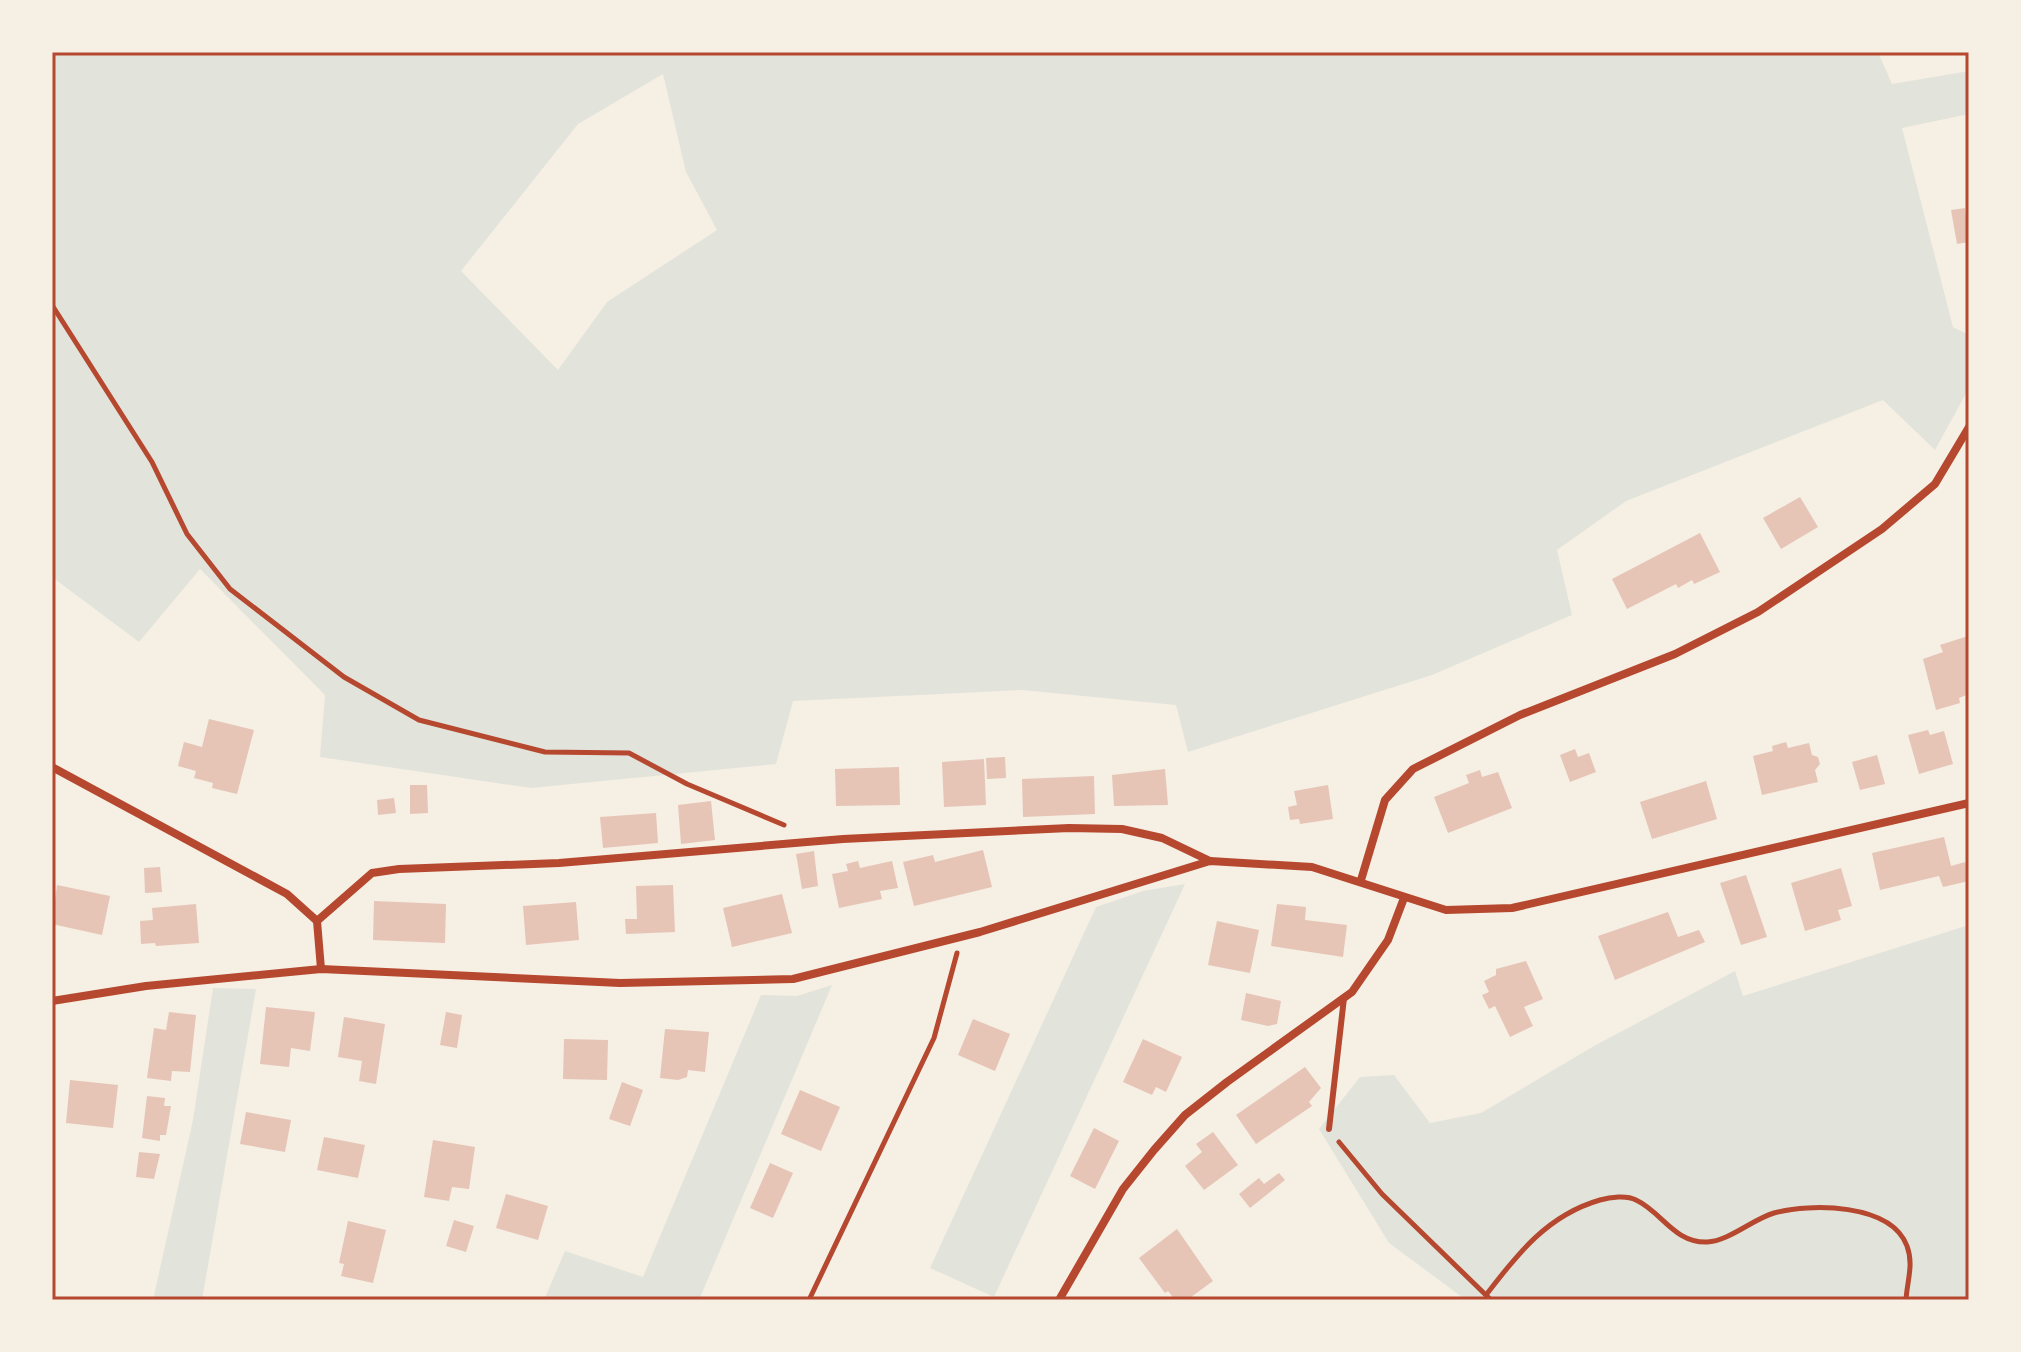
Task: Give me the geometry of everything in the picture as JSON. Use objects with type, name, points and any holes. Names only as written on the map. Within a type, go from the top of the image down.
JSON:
[{"type":"street","points":[[1361,880],[1385,800],[1413,769],[1520,715],[1675,654],[1758,612],[1882,529],[1935,484],[1969,427]]},
{"type":"street","points":[[52,767],[287,894],[317,921],[321,969]]},
{"type":"street","points":[[52,1001],[146,986],[321,969],[620,983],[793,979],[962,937],[1210,861],[1312,867],[1361,880],[1404,898],[1446,910],[1512,908],[1969,803]]},
{"type":"street","points":[[317,921],[372,873],[399,869],[559,863],[843,839],[1069,828],[1122,829],[1162,838],[1210,861]]},
{"type":"street","points":[[1059,1300],[1123,1189],[1185,1115],[1344,998],[1388,940],[1404,898]]},
{"type":"lane","points":[[1329,1129],[1344,998]]},
{"type":"path","points":[[52,305],[152,462],[187,534],[230,589],[344,677],[419,720],[545,752],[629,753],[687,784],[792,828]]},
{"type":"path","points":[[809,1300],[934,1038],[962,937]]},
{"type":"path","points":[[1329,1129],[1382,1194],[1488,1298],[1514,1258],[1540,1233],[1572,1208],[1609,1197],[1635,1199],[1684,1239],[1710,1242],[1772,1213],[1797,1208],[1830,1207],[1858,1212],[1880,1220],[1899,1233],[1907,1246],[1911,1269],[1906,1300]]},
{"type":"shaded area","points":[[52,52],[1878,52],[1892,84],[1969,71],[1969,114],[1902,128],[1953,327],[1969,335],[1969,388],[1935,450],[1883,400],[1626,501],[1557,550],[1572,615],[1432,675],[1188,752],[1176,705],[1022,690],[793,701],[776,764],[531,788],[320,757],[325,695],[200,569],[139,642],[52,577]],"holes":[[[663,74],[686,172],[717,230],[607,302],[558,370],[461,271],[578,124]]]},
{"type":"shaded area","points":[[1185,884],[994,1297],[930,1268],[1096,907],[1143,891]]},
{"type":"shaded area","points":[[1969,925],[1969,1300],[1466,1300],[1389,1243],[1319,1129],[1360,1077],[1394,1075],[1430,1123],[1481,1113],[1594,1046],[1735,971],[1743,996]]},
{"type":"shaded area","points":[[832,985],[699,1300],[544,1300],[565,1251],[643,1277],[761,995],[797,996]]},
{"type":"shaded area","points":[[213,988],[256,989],[202,1300],[153,1300],[193,1120]]},
{"type":"building","points":[[1965,208],[1969,242],[1957,244],[1951,210]]},
{"type":"building","points":[[1800,497],[1818,527],[1781,549],[1763,518]]},
{"type":"building","points":[[1700,533],[1720,572],[1694,584],[1692,580],[1678,588],[1676,584],[1627,609],[1612,579]]},
{"type":"building","points":[[1968,636],[1969,694],[1959,698],[1960,703],[1936,710],[1923,659],[1943,652],[1940,645]]},
{"type":"building","points":[[209,719],[254,730],[237,794],[212,788],[213,783],[194,778],[196,771],[178,766],[184,742],[202,747]]},
{"type":"building","points":[[1928,730],[1930,735],[1944,731],[1953,764],[1919,774],[1908,735]]},
{"type":"building","points":[[1786,742],[1788,748],[1809,743],[1812,755],[1818,757],[1820,764],[1815,770],[1818,782],[1762,795],[1753,756],[1773,751],[1772,746]]},
{"type":"building","points":[[1575,749],[1578,757],[1589,753],[1596,772],[1570,782],[1560,755]]},
{"type":"building","points":[[1877,755],[1885,784],[1860,790],[1852,762]]},
{"type":"building","points":[[1005,757],[1006,778],[987,779],[986,758]]},
{"type":"building","points":[[984,759],[986,805],[944,807],[942,762]]},
{"type":"building","points":[[899,767],[900,805],[836,806],[835,769]]},
{"type":"building","points":[[1165,769],[1168,805],[1114,806],[1112,775]]},
{"type":"building","points":[[1480,770],[1482,777],[1498,772],[1512,808],[1448,833],[1434,797],[1469,783],[1466,775]]},
{"type":"building","points":[[1094,776],[1095,814],[1023,817],[1022,779]]},
{"type":"building","points":[[1706,781],[1717,819],[1652,839],[1640,802]]},
{"type":"building","points":[[410,785],[427,785],[428,813],[410,814]]},
{"type":"building","points":[[1328,785],[1333,819],[1300,824],[1299,819],[1290,820],[1288,807],[1297,805],[1294,791]]},
{"type":"building","points":[[394,798],[396,813],[378,815],[377,800]]},
{"type":"building","points":[[711,801],[715,840],[681,844],[678,805]]},
{"type":"building","points":[[656,813],[658,843],[603,848],[600,817]]},
{"type":"building","points":[[1944,837],[1951,866],[1965,862],[1969,881],[1943,887],[1939,876],[1880,890],[1872,853]]},
{"type":"building","points":[[983,850],[992,887],[914,906],[903,862],[933,855],[935,862]]},
{"type":"building","points":[[814,851],[818,886],[802,889],[796,854]]},
{"type":"building","points":[[858,861],[860,868],[892,861],[898,888],[880,891],[882,899],[839,908],[832,874],[848,871],[846,864]]},
{"type":"building","points":[[160,867],[162,892],[145,893],[144,868]]},
{"type":"building","points":[[1841,868],[1852,906],[1838,910],[1841,920],[1805,931],[1791,883]]},
{"type":"building","points":[[1746,875],[1767,937],[1741,945],[1720,883]]},
{"type":"building","points":[[57,885],[110,896],[102,935],[52,924]]},
{"type":"building","points":[[673,885],[675,932],[626,934],[625,919],[637,919],[636,886]]},
{"type":"building","points":[[782,894],[792,933],[732,947],[723,908]]},
{"type":"building","points":[[374,901],[446,904],[445,943],[373,940]]},
{"type":"building","points":[[576,902],[579,940],[526,945],[523,906]]},
{"type":"building","points":[[196,904],[199,943],[141,944],[140,921],[153,920],[152,908]]},
{"type":"building","points":[[1277,904],[1306,907],[1305,920],[1347,925],[1343,957],[1271,946]]},
{"type":"building","points":[[1668,912],[1678,937],[1699,930],[1705,942],[1615,980],[1598,936]]},
{"type":"building","points":[[1217,921],[1259,930],[1250,973],[1208,965]]},
{"type":"building","points":[[1526,961],[1543,999],[1524,1007],[1533,1026],[1510,1037],[1495,1006],[1489,1009],[1482,995],[1489,992],[1484,981],[1496,975],[1496,969]]},
{"type":"building","points":[[1246,993],[1281,1001],[1277,1024],[1268,1026],[1241,1020]]},
{"type":"building","points":[[266,1007],[315,1012],[310,1051],[291,1048],[289,1067],[260,1064]]},
{"type":"building","points":[[169,1012],[196,1015],[190,1072],[172,1071],[171,1081],[147,1078],[154,1028],[166,1030]]},
{"type":"building","points":[[446,1012],[462,1015],[457,1048],[440,1045]]},
{"type":"building","points":[[344,1017],[385,1024],[376,1084],[359,1081],[362,1061],[338,1057]]},
{"type":"building","points":[[973,1019],[1010,1034],[995,1071],[958,1055]]},
{"type":"building","points":[[665,1029],[709,1032],[705,1072],[688,1070],[687,1077],[678,1080],[660,1078]]},
{"type":"building","points":[[564,1039],[608,1040],[607,1080],[563,1079]]},
{"type":"building","points":[[1143,1039],[1182,1057],[1166,1092],[1156,1087],[1152,1095],[1123,1082]]},
{"type":"building","points":[[1305,1067],[1321,1088],[1309,1102],[1312,1106],[1256,1144],[1236,1115]]},
{"type":"building","points":[[70,1080],[118,1085],[113,1128],[66,1123]]},
{"type":"building","points":[[622,1082],[643,1090],[630,1126],[609,1119]]},
{"type":"building","points":[[800,1090],[840,1107],[821,1151],[781,1134]]},
{"type":"building","points":[[147,1096],[165,1098],[164,1106],[171,1106],[166,1135],[160,1135],[160,1141],[142,1138]]},
{"type":"building","points":[[246,1112],[291,1120],[285,1152],[240,1144]]},
{"type":"building","points":[[1094,1128],[1119,1141],[1095,1189],[1070,1176]]},
{"type":"building","points":[[1213,1132],[1238,1165],[1204,1190],[1185,1166],[1202,1152],[1196,1144]]},
{"type":"building","points":[[324,1137],[365,1145],[358,1178],[317,1170]]},
{"type":"building","points":[[433,1140],[475,1147],[469,1189],[452,1187],[449,1201],[424,1197]]},
{"type":"building","points":[[139,1152],[160,1154],[154,1179],[136,1177]]},
{"type":"building","points":[[770,1163],[793,1173],[773,1218],[750,1208]]},
{"type":"building","points":[[1279,1173],[1285,1180],[1250,1208],[1239,1194],[1259,1178],[1264,1184]]},
{"type":"building","points":[[506,1194],[548,1206],[538,1240],[496,1228]]},
{"type":"building","points":[[454,1220],[474,1226],[466,1252],[446,1246]]},
{"type":"building","points":[[348,1221],[386,1230],[373,1283],[341,1276],[344,1264],[339,1263]]},
{"type":"building","points":[[1177,1229],[1213,1281],[1187,1300],[1175,1300],[1168,1291],[1165,1293],[1139,1258]]}]
